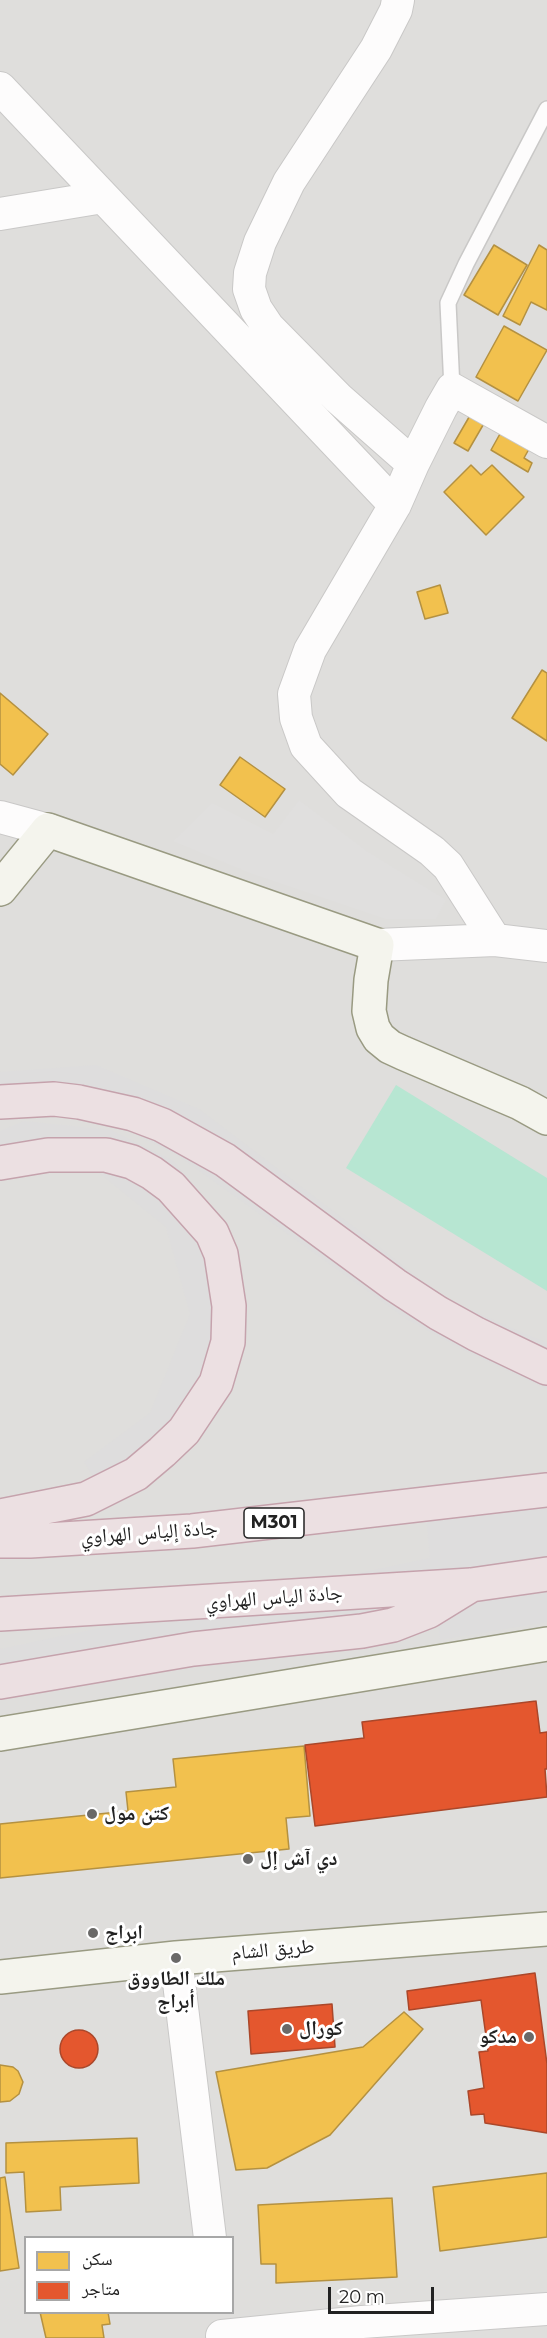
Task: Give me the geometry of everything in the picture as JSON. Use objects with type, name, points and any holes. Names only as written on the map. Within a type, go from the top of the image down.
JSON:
[{"type":"highway","points":[[0,1102],[54,1099],[79,1102],[124,1111],[162,1125],[225,1160],[395,1285],[438,1313],[547,1368]]},
{"type":"highway","points":[[0,1163],[48,1155],[81,1153],[106,1155],[132,1162],[152,1173],[184,1200],[212,1233],[222,1254],[229,1306],[228,1342],[216,1383],[177,1438],[136,1474],[86,1499],[0,1516]]},
{"type":"highway","name":"جادة إلياس الهراوي","points":[[0,1541],[192,1531],[547,1490]]},
{"type":"highway","name":"جادة الياس الهراوي","points":[[0,1614],[471,1585],[547,1574]]},
{"type":"highway","points":[[0,1682],[193,1649],[362,1631],[393,1625],[429,1611],[471,1585]]},
{"type":"street","points":[[398,0],[396,10],[376,49],[289,182],[260,242],[250,273],[249,289],[256,309],[268,327],[338,398],[414,464]]},
{"type":"street","points":[[0,88],[395,505]]},
{"type":"street","points":[[0,214],[103,197]]},
{"type":"street","points":[[495,940],[448,866],[432,851],[349,793],[306,746],[296,718],[294,694],[310,650],[395,505],[452,389],[547,442]]},
{"type":"street","points":[[0,817],[48,830],[377,945],[495,940],[547,946]]},
{"type":"street","points":[[0,889],[48,830]]},
{"type":"street","points":[[377,945],[369,1011],[373,1028],[379,1038],[390,1047],[520,1103],[547,1118]]},
{"type":"street","points":[[0,1734],[547,1644]]},
{"type":"street","name":"طريق الشام","points":[[0,1977],[176,1958],[547,1929]]},
{"type":"street","points":[[176,1958],[210,2236]]},
{"type":"street","points":[[221,2329],[547,2309]]},
{"type":"lane","points":[[452,389],[448,303],[547,109]]},
{"type":"shaded area","points":[[0,0],[547,0],[547,2338],[0,2338]]},
{"type":"shaded area","points":[[299,800],[368,852],[446,900],[436,919],[386,919],[250,873],[173,841],[212,803],[273,834]]},
{"type":"green space","points":[[396,1085],[547,1178],[547,1291],[346,1168]]},
{"type":"pier","points":[[96,1065],[199,1109],[443,1298],[547,1343],[547,1389],[465,1351],[408,1320],[177,1155],[116,1125],[89,1115],[21,1112],[0,1120],[0,1072]]},
{"type":"pier","points":[[24,1121],[111,1130],[172,1160],[201,1194],[226,1242],[235,1344],[108,1499],[84,1462],[150,1413],[190,1314],[166,1227],[98,1172],[16,1167],[0,1172],[0,1131]]},
{"type":"pier","points":[[547,1473],[547,1622],[440,1640],[438,1620],[0,1700],[0,1649],[430,1558],[424,1496]]},
{"type":"building: سكن","points":[[494,245],[527,265],[498,315],[464,295]]},
{"type":"building: سكن","points":[[539,245],[547,250],[547,310],[531,302],[520,325],[503,316]]},
{"type":"building: سكن","points":[[504,326],[547,350],[518,401],[476,377]]},
{"type":"building: سكن","points":[[472,412],[486,420],[468,451],[454,443]]},
{"type":"building: سكن","points":[[501,432],[529,449],[524,458],[532,463],[528,472],[491,450]]},
{"type":"building: سكن","points":[[471,465],[481,475],[492,465],[524,497],[486,535],[444,492]]},
{"type":"building: سكن","points":[[440,585],[448,613],[425,619],[417,592]]},
{"type":"building: سكن","points":[[542,670],[547,673],[547,741],[512,718]]},
{"type":"building: سكن","points":[[0,693],[48,734],[13,775],[0,764]]},
{"type":"building: سكن","points":[[240,757],[285,789],[265,817],[220,785]]},
{"type":"building: سكن","points":[[304,1746],[310,1816],[286,1818],[289,1849],[0,1878],[0,1824],[128,1811],[126,1792],[176,1787],[173,1759]]},
{"type":"building: سكن","points":[[404,2012],[423,2029],[330,2135],[267,2168],[236,2170],[216,2072],[363,2047]]},
{"type":"building: سكن","points":[[0,2065],[13,2067],[18,2071],[23,2082],[19,2094],[10,2101],[0,2102]]},
{"type":"building: سكن","points":[[137,2138],[139,2183],[60,2187],[61,2210],[26,2212],[24,2172],[6,2173],[6,2143]]},
{"type":"building: سكن","points":[[547,2173],[547,2237],[440,2251],[433,2187]]},
{"type":"building: سكن","points":[[5,2177],[19,2268],[0,2271],[0,2178]]},
{"type":"building: سكن","points":[[392,2198],[397,2277],[276,2283],[276,2264],[261,2264],[258,2205]]},
{"type":"building: سكن","points":[[40,2314],[108,2314],[110,2324],[102,2325],[104,2338],[46,2338]]},
{"type":"building: متاجر","points":[[536,1701],[540,1733],[547,1732],[547,1769],[545,1769],[547,1797],[315,1826],[305,1745],[364,1738],[362,1722]]},
{"type":"building: متاجر","points":[[535,1973],[547,2064],[547,2133],[485,2123],[484,2114],[471,2115],[468,2091],[484,2088],[479,2052],[488,2051],[481,2000],[409,2010],[407,1991]]},
{"type":"building: متاجر","points":[[332,2004],[335,2047],[251,2054],[248,2011]]},
{"type":"building: متاجر","points":[[79,2030],[92,2036],[98,2049],[92,2062],[79,2068],[66,2062],[60,2049],[66,2036]]},
{"type":"place","name":"كتن مول","points":[[92,1814]]},
{"type":"place","name":"دي آش إل","points":[[248,1859]]},
{"type":"place","name":"ابراج","points":[[93,1933]]},
{"type":"place","name":"ملك الطاووق أبراج","points":[[176,1958]]},
{"type":"place","name":"كورال","points":[[287,2029]]},
{"type":"place","name":"مدكو","points":[[529,2037]]}]
